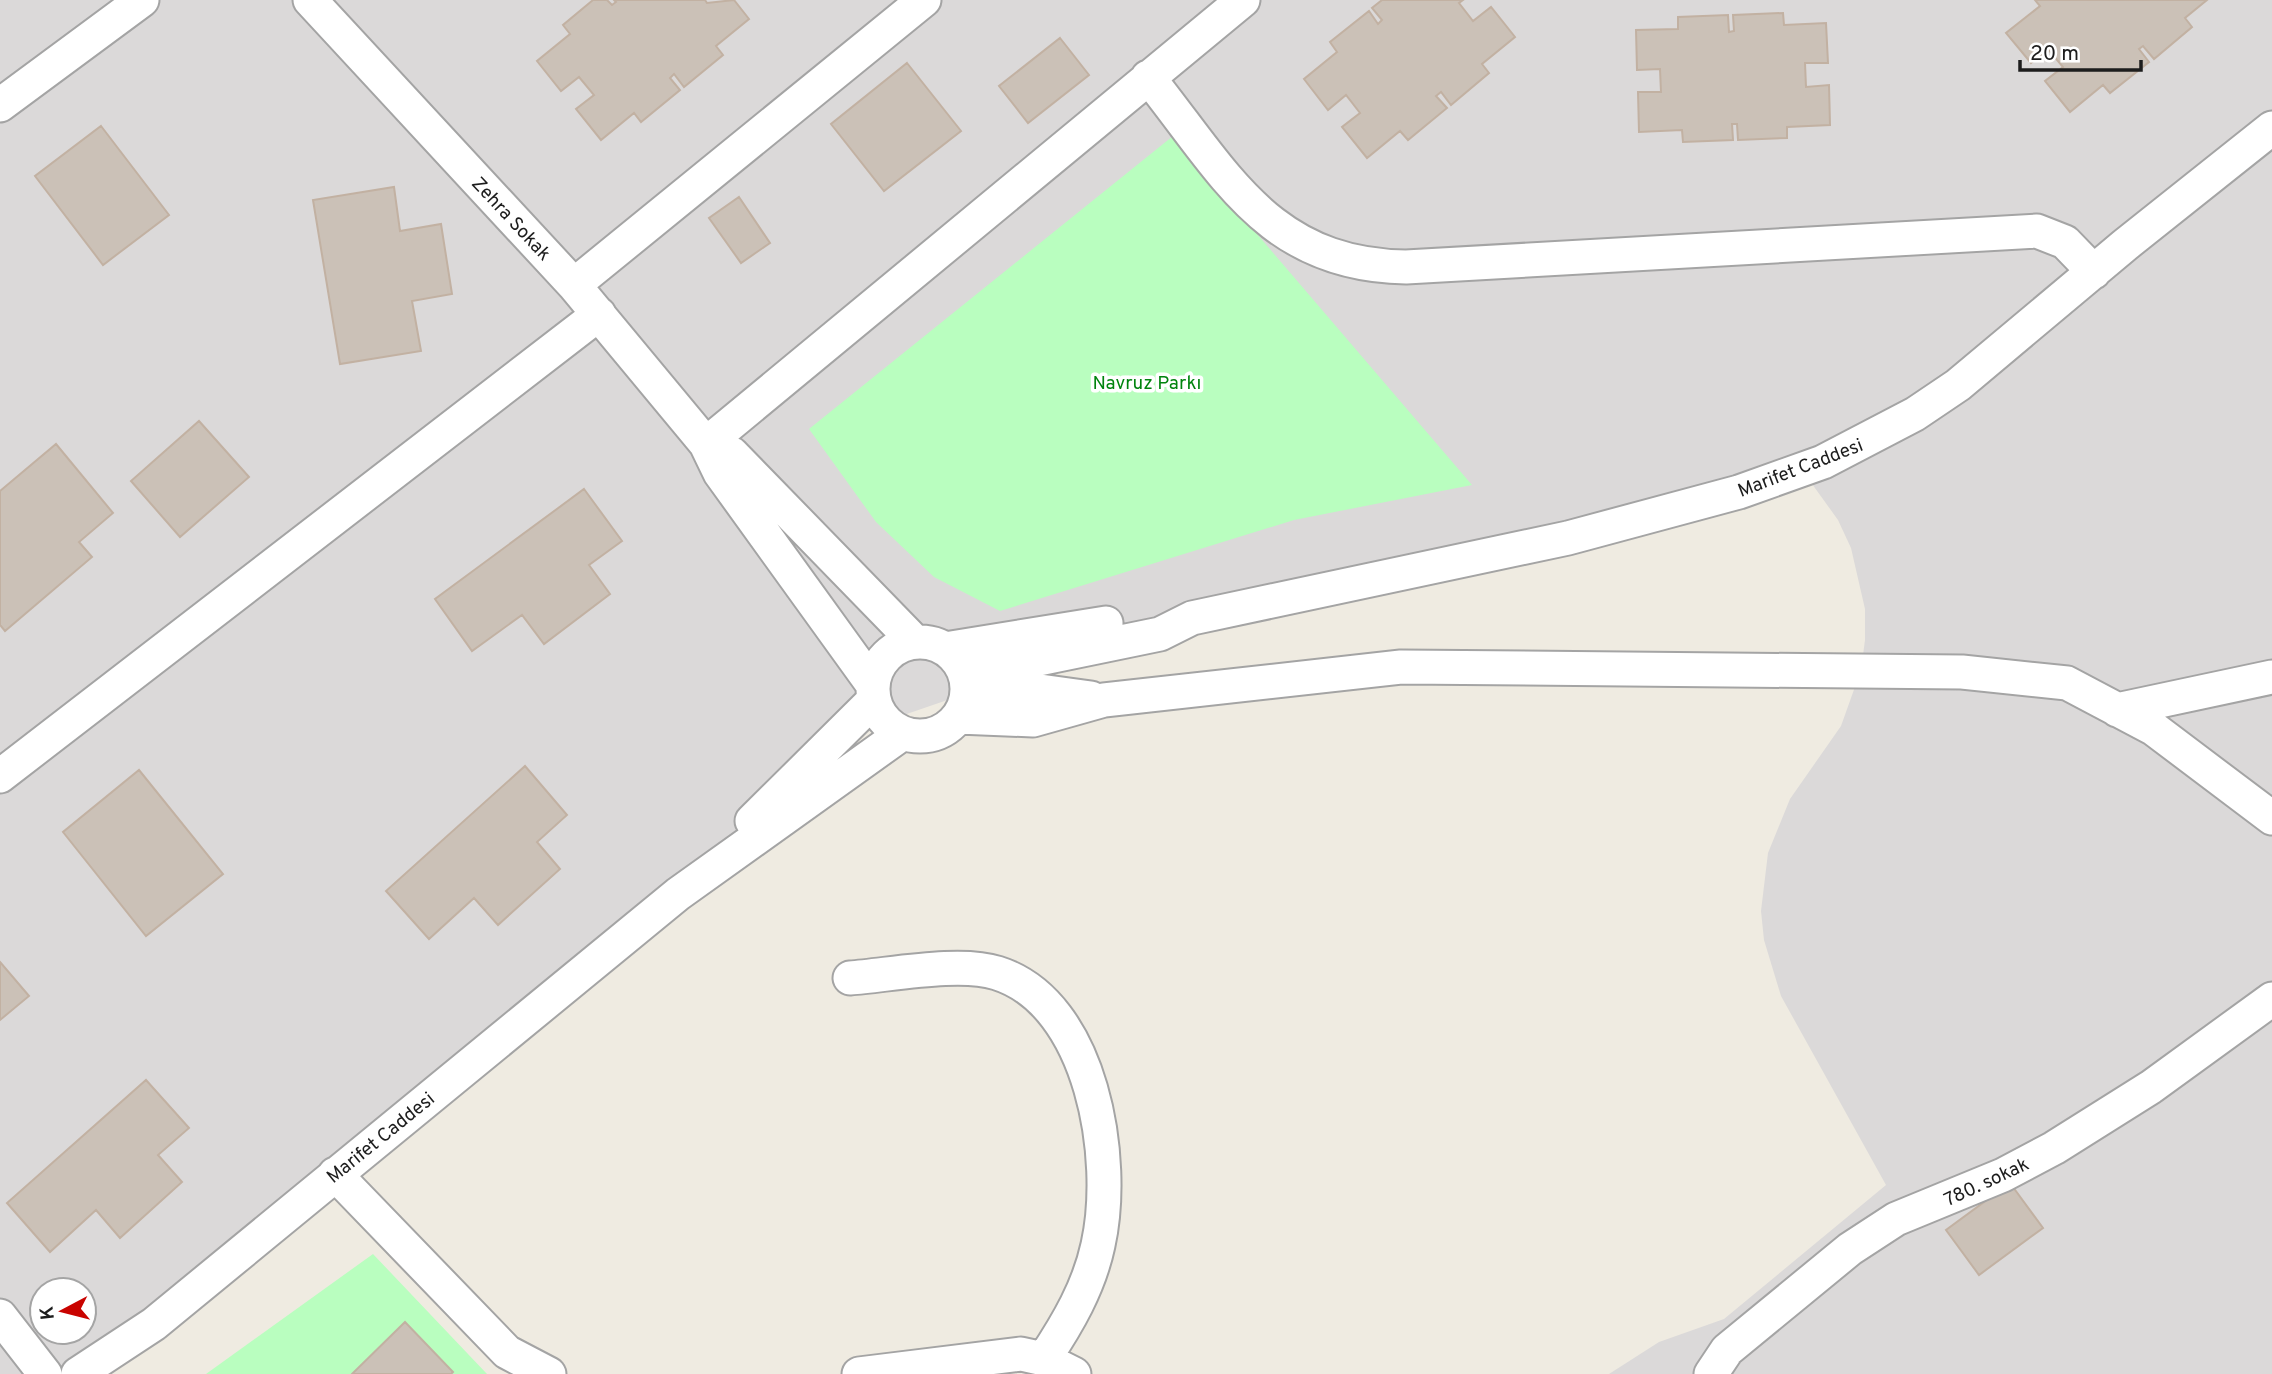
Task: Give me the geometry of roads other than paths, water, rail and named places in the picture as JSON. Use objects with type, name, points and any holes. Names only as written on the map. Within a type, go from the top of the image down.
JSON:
[{"type":"street","points":[[0,105],[142,0]]},
{"type":"street","name":"Zehra Sokak","points":[[310,0],[574,285],[706,444]]},
{"type":"street","points":[[574,285],[925,0]]},
{"type":"street","points":[[706,444],[1148,77],[1230,4]]},
{"type":"street","points":[[1148,77],[1251,205],[1273,226],[1297,242],[1351,263],[1406,267],[2037,231],[2065,242],[2094,272]]},
{"type":"street","name":"Marifet Caddesi","points":[[950,674],[1161,614],[1192,618],[1486,558],[1781,479],[1870,440],[1914,414],[1999,353],[2272,128]]},
{"type":"street","points":[[0,776],[599,314]]},
{"type":"street","points":[[706,444],[732,454],[950,674]]},
{"type":"street","points":[[706,444],[720,473],[874,693],[890,725],[903,733],[918,736],[933,734],[950,674]]},
{"type":"street","points":[[678,894],[874,693],[877,670],[886,656],[899,647],[1033,720],[1104,700],[1401,667],[1962,671],[2067,683],[2154,729],[2272,818]]},
{"type":"street","points":[[2118,710],[2272,677]]},
{"type":"street","points":[[678,894],[903,733]]},
{"type":"street","name":"Marifet Caddesi","points":[[78,1374],[154,1324],[678,894]]},
{"type":"street","points":[[850,978],[977,968],[1020,984],[1040,997],[1065,1029],[1096,1108],[1105,1177],[1103,1212],[1098,1246],[1085,1286],[1068,1324],[1044,1359]]},
{"type":"street","name":"780. sokak","points":[[1711,1374],[1727,1350],[1765,1315],[1850,1250],[1896,1219],[2003,1175],[2064,1142],[2151,1087],[2272,999]]},
{"type":"street","points":[[335,1174],[507,1352],[550,1374]]},
{"type":"street","points":[[0,1316],[45,1374]]},
{"type":"street","points":[[859,1374],[1021,1354],[1044,1359],[1074,1374]]},
{"type":"park label","name":"Navruz Parkı","points":[[1147,382]]}]
